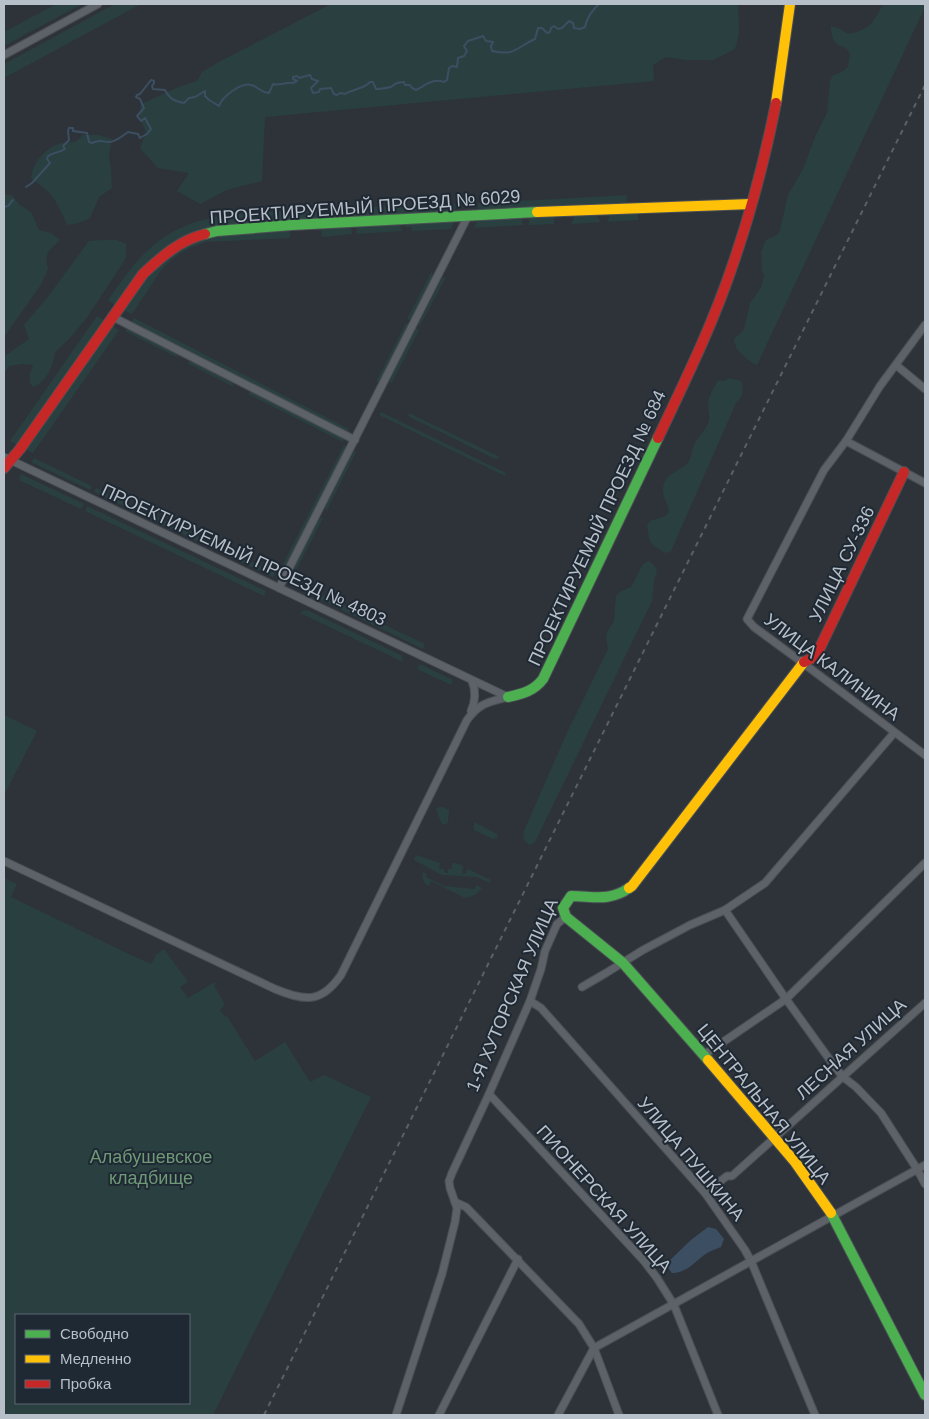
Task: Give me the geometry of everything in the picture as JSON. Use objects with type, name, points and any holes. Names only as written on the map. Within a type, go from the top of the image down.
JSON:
[{"type":"street","points":[[4,55],[98,4]]},
{"type":"street","name":"ПРОЕКТИРУЕМЫЙ ПРОЕЗД № 684","points":[[4,861],[275,989],[300,998],[310,998],[319,996],[332,988],[341,975],[467,720],[477,708],[485,703],[525,693],[535,688],[543,679],[701,345],[733,266],[761,172],[776,106],[790,4]]},
{"type":"street","name":"ПРОЕКТИРУЕМЫЙ ПРОЕЗД № 6029","points":[[6,462],[20,449],[143,274],[176,246],[205,233],[239,228],[292,225],[671,206],[752,204]]},
{"type":"street","points":[[279,588],[468,216]]},
{"type":"street","points":[[113,317],[355,440]]},
{"type":"street","points":[[925,325],[880,386],[846,441],[925,483]]},
{"type":"street","points":[[896,365],[925,389]]},
{"type":"street","name":"УЛИЦА КАЛИНИНА","points":[[846,441],[824,470],[747,618],[754,627],[925,755]]},
{"type":"street","name":"ПРОЕКТИРУЕМЫЙ ПРОЕЗД № 4803","points":[[6,462],[279,588],[508,698]]},
{"type":"street","name":"УЛИЦА СУ-336","points":[[803,663],[816,656],[904,472]]},
{"type":"street","name":"1-Я ХУТОРСКАЯ УЛИЦА","points":[[396,1415],[442,1274],[455,1222],[457,1208],[449,1181],[530,1002],[545,951],[557,924],[566,917],[563,908],[571,896],[611,898],[632,886],[803,663]]},
{"type":"street","points":[[467,720],[476,694],[472,681]]},
{"type":"street","points":[[582,987],[674,933],[726,910],[766,883],[894,733]]},
{"type":"street","points":[[704,1055],[786,999],[925,863]]},
{"type":"street","points":[[726,910],[786,999],[843,1076],[881,1113],[925,1184]]},
{"type":"street","name":"ЦЕНТРАЛЬНАЯ УЛИЦА","points":[[566,917],[623,963],[795,1162],[833,1216],[925,1395]]},
{"type":"street","name":"УЛИЦА ПУШКИНА","points":[[530,1002],[541,1008],[704,1193],[745,1250],[815,1415]]},
{"type":"street","name":"ЛЕСНАЯ УЛИЦА","points":[[704,1193],[727,1176],[732,1176],[925,1003]]},
{"type":"street","name":"ПИОНЕРСКАЯ УЛИЦА","points":[[489,1094],[644,1261],[657,1278],[674,1305],[718,1415]]},
{"type":"street","points":[[558,1415],[594,1348],[925,1165]]},
{"type":"street","points":[[455,1202],[466,1207],[579,1324],[594,1348],[619,1415]]},
{"type":"street","points":[[439,1415],[518,1259]]},
{"type":"green space","points":[[56,4],[82,4],[4,46],[4,32]]},
{"type":"green space","points":[[115,4],[141,4],[4,78],[4,64]]},
{"type":"green space","points":[[331,4],[738,4],[739,34],[735,49],[713,60],[687,60],[666,57],[653,65],[654,81],[265,117],[262,181],[227,190],[200,204],[177,191],[189,173],[158,168],[140,148],[146,132],[139,117],[141,104],[176,88],[197,81],[202,72],[217,63]]},
{"type":"green space","points":[[883,4],[925,4],[925,7],[757,365],[739,352],[734,339],[743,331],[750,303],[761,288],[764,276],[761,252],[766,240],[777,235],[780,230],[788,195],[803,169],[827,113],[832,76],[848,67],[850,54],[846,48],[834,40],[831,26],[849,34],[862,30],[874,20]]},
{"type":"green space","points":[[83,135],[99,135],[112,139],[109,155],[112,188],[99,197],[90,218],[79,223],[67,225],[53,197],[31,177],[38,160],[46,151],[56,145],[75,141]]},
{"type":"green space","points":[[4,195],[12,195],[20,205],[31,212],[39,230],[51,233],[60,240],[48,253],[46,259],[48,269],[40,286],[4,337]]},
{"type":"green space","points":[[627,195],[626,203],[478,211],[478,203]]},
{"type":"green space","points":[[455,204],[455,212],[294,220],[293,210]]},
{"type":"green space","points":[[290,211],[290,220],[214,227],[180,239],[164,249],[148,263],[116,306],[108,300],[141,257],[161,239],[178,229],[195,222],[213,218],[251,213]]},
{"type":"green space","points":[[638,212],[638,220],[607,222],[611,213]]},
{"type":"green space","points":[[596,214],[601,222],[571,224],[575,215]]},
{"type":"green space","points":[[554,216],[554,224],[529,225],[529,217]]},
{"type":"green space","points":[[521,218],[523,225],[474,228],[478,220]]},
{"type":"green space","points":[[454,221],[451,229],[412,231],[411,227],[405,227],[407,223]]},
{"type":"green space","points":[[399,224],[402,231],[356,234],[357,226]]},
{"type":"green space","points":[[351,227],[352,234],[322,237],[321,231],[324,228]]},
{"type":"green space","points":[[290,229],[290,238],[206,242],[187,249],[172,259],[161,270],[132,314],[123,310],[156,267],[171,255],[187,246],[219,235]]},
{"type":"green space","points":[[117,240],[126,244],[126,258],[88,316],[70,338],[55,352],[53,363],[46,377],[33,387],[30,383],[30,374],[33,365],[22,364],[9,366],[4,374],[4,359],[6,355],[29,339],[24,325],[47,298],[89,241]]},
{"type":"green space","points":[[432,271],[433,276],[411,320],[407,319]]},
{"type":"green space","points":[[446,277],[420,326],[418,325],[442,278]]},
{"type":"green space","points":[[97,316],[105,321],[17,445],[10,441]]},
{"type":"green space","points":[[134,318],[349,429],[348,432],[131,322]]},
{"type":"green space","points":[[406,323],[409,324],[380,381],[376,382]]},
{"type":"green space","points":[[111,326],[119,330],[33,453],[25,449]]},
{"type":"green space","points":[[127,328],[176,354],[178,358],[125,331]]},
{"type":"green space","points":[[416,328],[419,330],[391,384],[390,380]]},
{"type":"green space","points":[[193,362],[232,383],[234,387],[187,363]]},
{"type":"green space","points":[[729,378],[741,381],[742,393],[671,551],[666,553],[651,542],[647,525],[651,520],[667,515],[669,511],[664,496],[664,484],[672,474],[689,461],[695,443],[709,420],[708,402],[711,392],[718,380],[724,381]]},
{"type":"green space","points":[[250,391],[344,439],[343,442],[248,394]]},
{"type":"green space","points":[[381,412],[506,473],[505,476],[379,415]]},
{"type":"green space","points":[[409,413],[500,457],[495,459],[410,417]]},
{"type":"green space","points":[[344,445],[346,447],[283,572],[280,570]]},
{"type":"green space","points":[[354,451],[356,452],[326,512],[325,508]]},
{"type":"green space","points":[[34,458],[92,486],[90,490],[31,462]]},
{"type":"green space","points":[[21,474],[84,504],[81,509],[19,480]]},
{"type":"green space","points":[[96,488],[275,573],[273,577],[94,492]]},
{"type":"green space","points":[[87,506],[266,591],[264,596],[85,511]]},
{"type":"green space","points":[[323,518],[293,576],[290,575],[318,520]]},
{"type":"green space","points":[[649,561],[657,570],[652,601],[535,842],[530,845],[524,839],[524,831],[565,737],[608,649],[606,638],[607,632],[614,621],[616,596],[631,587],[643,564]]},
{"type":"green space","points":[[288,579],[425,644],[423,649],[290,585]]},
{"type":"green space","points":[[305,610],[401,655],[403,662],[300,613]]},
{"type":"green space","points":[[420,664],[453,680],[451,685],[417,669]]},
{"type":"green space","points":[[4,715],[37,731],[4,795]]},
{"type":"green space","points":[[439,807],[449,810],[448,823],[442,825],[436,809]]},
{"type":"green space","points":[[474,822],[497,834],[498,837],[493,839],[474,830]]},
{"type":"green space","points":[[416,855],[440,863],[439,869],[444,869],[445,873],[448,873],[448,869],[452,869],[452,863],[456,863],[463,866],[462,874],[465,874],[468,869],[491,880],[489,883],[477,877],[442,875],[414,860]]},
{"type":"green space","points":[[423,872],[427,874],[426,877],[444,886],[475,889],[476,885],[482,888],[475,895],[465,898],[431,881],[429,886],[427,885],[423,880]]},
{"type":"green space","name":"Алабушевское кладбище","points":[[4,878],[17,884],[11,897],[151,964],[156,955],[164,949],[188,982],[180,987],[188,998],[215,982],[216,984],[214,985],[225,1005],[220,1010],[225,1017],[227,1016],[255,1061],[285,1042],[310,1082],[324,1075],[371,1097],[213,1415],[4,1415]]},
{"type":"water","points":[[708,1227],[716,1229],[724,1239],[721,1247],[710,1251],[683,1271],[672,1273],[667,1263]]},
{"type":"waterway","points":[[26,187],[50,163],[47,159],[48,156],[65,149],[63,146],[69,140],[69,128],[73,128],[73,131],[87,133],[89,142],[92,143],[114,141],[128,132],[138,134],[140,138],[147,134],[151,129],[145,118],[141,121],[137,116],[144,108],[140,99],[136,97],[151,80],[154,81],[153,89],[165,90],[171,98],[178,101],[184,103],[189,98],[205,91],[205,96],[219,106],[228,95],[242,86],[253,86],[269,93],[273,84],[293,83],[297,81],[293,77],[297,76],[299,78],[310,75],[312,79],[318,81],[311,88],[313,93],[319,92],[320,89],[331,88],[334,94],[345,94],[370,82],[373,82],[376,89],[391,87],[397,83],[404,82],[405,85],[410,85],[416,90],[433,81],[444,82],[447,80],[449,68],[452,66],[457,67],[458,58],[464,56],[467,51],[464,46],[468,41],[483,36],[486,41],[493,42],[491,46],[492,51],[511,52],[535,39],[538,28],[542,28],[547,33],[554,26],[558,29],[562,28],[569,21],[573,23],[574,28],[580,29],[585,27],[590,14],[599,4]]},
{"type":"waterway","points":[[4,207],[8,206],[13,200]]},
{"type":"railway","points":[[264,1415],[925,85]]},
{"type":"traffic: fast","points":[[205,234],[217,231],[292,225],[537,212]]},
{"type":"traffic: fast","points":[[508,697],[532,689],[543,679],[658,438]]},
{"type":"traffic: fast","points":[[629,888],[608,897],[571,896],[563,908],[566,917],[623,963],[708,1060]]},
{"type":"traffic: fast","points":[[831,1213],[925,1395]]},
{"type":"traffic: slow","points":[[776,103],[790,4]]},
{"type":"traffic: slow","points":[[537,212],[751,204]]},
{"type":"traffic: slow","points":[[629,888],[804,662]]},
{"type":"traffic: slow","points":[[708,1060],[795,1162],[831,1213]]},
{"type":"traffic: jam","points":[[658,438],[717,308],[740,244],[752,205],[776,103]]},
{"type":"traffic: jam","points":[[4,468],[20,449],[143,274],[164,255],[179,245],[205,234]]},
{"type":"traffic: jam","points":[[804,662],[816,656],[904,472]]}]
